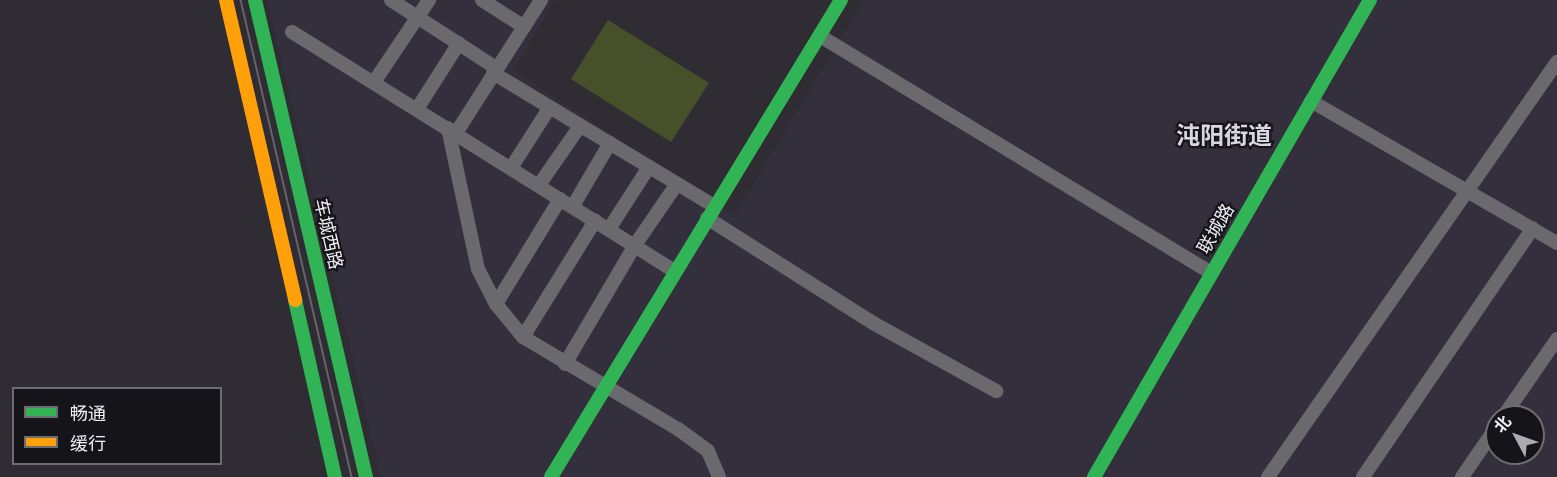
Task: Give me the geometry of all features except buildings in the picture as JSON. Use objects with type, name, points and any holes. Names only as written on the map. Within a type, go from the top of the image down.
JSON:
[{"type":"street","points":[[226,0],[335,477]]},
{"type":"street","name":"车城西路","points":[[255,0],[366,477]]},
{"type":"street","points":[[391,0],[459,43],[550,107],[676,184],[710,212],[873,323],[996,391]]},
{"type":"street","points":[[374,82],[429,0]]},
{"type":"street","points":[[482,0],[524,27]]},
{"type":"street","points":[[541,0],[452,130],[478,269],[496,304],[523,337],[678,429],[708,452],[719,477]]},
{"type":"street","points":[[551,477],[710,212],[841,0]]},
{"type":"street","points":[[1352,0],[1367,4]]},
{"type":"street","name":"联城路","points":[[1094,477],[1367,4]]},
{"type":"street","points":[[292,32],[675,271]]},
{"type":"street","points":[[820,36],[1212,273]]},
{"type":"street","points":[[417,109],[459,43]]},
{"type":"street","points":[[1268,477],[1557,62]]},
{"type":"street","points":[[1311,101],[1557,243]]},
{"type":"street","points":[[511,168],[550,107]]},
{"type":"street","points":[[539,185],[580,126]]},
{"type":"street","points":[[573,206],[610,143]]},
{"type":"street","points":[[609,230],[649,167]]},
{"type":"street","points":[[565,364],[634,245],[676,184]]},
{"type":"street","points":[[496,304],[560,199]]},
{"type":"street","points":[[523,337],[595,221]]},
{"type":"street","points":[[1363,477],[1533,228]]},
{"type":"street","points":[[1511,405],[1557,339]]},
{"type":"street","points":[[1462,477],[1485,443]]},
{"type":"shaded area","points":[[267,0],[555,0],[514,70],[735,216],[864,0],[1557,0],[1556,477],[381,477]]},
{"type":"green space","points":[[608,20],[709,83],[671,142],[571,79]]},
{"type":"tram line","points":[[241,0],[352,477]]},
{"type":"traffic: fast","points":[[255,0],[366,477]]},
{"type":"traffic: fast","points":[[551,477],[841,0]]},
{"type":"traffic: fast","points":[[1094,477],[1370,0]]},
{"type":"traffic: fast","points":[[295,300],[335,477]]},
{"type":"traffic: slow","points":[[226,0],[295,300]]},
{"type":"district","name":"沌阳街道","points":[[1224,137]]}]
